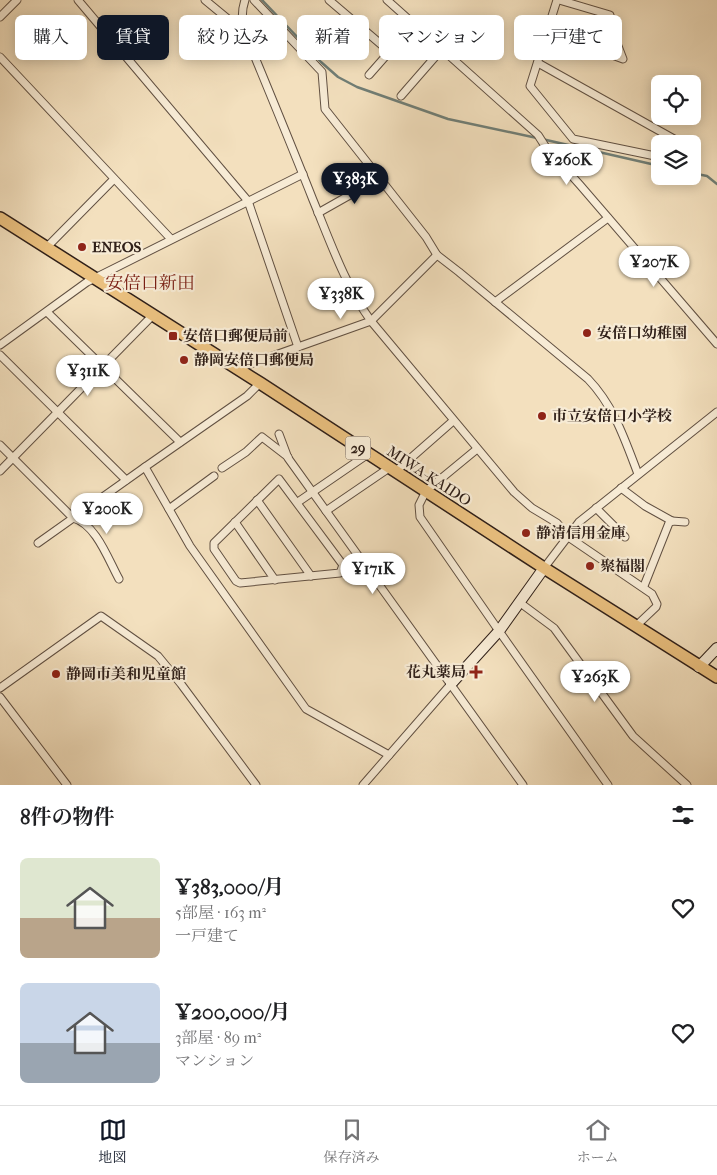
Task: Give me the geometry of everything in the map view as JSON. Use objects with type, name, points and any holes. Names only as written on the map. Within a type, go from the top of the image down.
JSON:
[{"type":"main road","name":"MIWA-KAIDO","points":[[0,218],[717,677]]},
{"type":"street","points":[[0,17],[17,0]]},
{"type":"street","points":[[78,0],[248,201],[298,347]]},
{"type":"street","points":[[205,0],[224,15]]},
{"type":"street","points":[[242,15],[245,0]]},
{"type":"street","points":[[254,0],[322,72],[325,109],[426,237],[437,256],[459,272],[596,387],[618,422],[638,474]]},
{"type":"street","points":[[329,0],[379,43]]},
{"type":"street","points":[[387,0],[404,15]]},
{"type":"street","points":[[553,15],[558,0],[610,15]]},
{"type":"street","points":[[0,57],[171,239]]},
{"type":"street","points":[[257,60],[318,213],[359,305],[453,421],[514,492],[532,508],[558,523],[567,536],[644,586],[652,594],[657,604],[636,626]]},
{"type":"street","points":[[369,75],[383,60]]},
{"type":"street","points":[[401,96],[432,60]]},
{"type":"street","points":[[454,60],[538,135],[717,344]]},
{"type":"street","points":[[539,60],[530,86],[573,138],[651,155]]},
{"type":"street","points":[[538,63],[667,135]]},
{"type":"street","points":[[0,346],[87,282],[303,174]]},
{"type":"street","points":[[318,213],[380,178]]},
{"type":"street","points":[[47,247],[114,179]]},
{"type":"street","points":[[495,302],[608,218]]},
{"type":"street","points":[[236,369],[371,321],[437,256]]},
{"type":"street","points":[[47,312],[180,442]]},
{"type":"street","points":[[0,471],[153,315]]},
{"type":"street","points":[[0,355],[126,480]]},
{"type":"street","points":[[38,543],[247,396],[260,383]]},
{"type":"street","points":[[363,785],[499,631],[579,522],[717,412]]},
{"type":"street","points":[[326,511],[392,470],[453,421]]},
{"type":"street","points":[[279,434],[288,458]]},
{"type":"street","points":[[222,468],[246,452],[262,437],[288,458],[523,785]]},
{"type":"street","points":[[0,445],[73,518],[80,520],[94,532],[119,579]]},
{"type":"street","points":[[477,449],[426,491],[418,506],[420,517],[608,785]]},
{"type":"street","points":[[298,502],[368,454]]},
{"type":"street","points":[[145,467],[190,546],[306,709],[389,754]]},
{"type":"street","points":[[169,509],[214,476]]},
{"type":"street","points":[[279,479],[298,502],[343,565],[340,574],[240,583],[236,581],[213,545],[279,479]]},
{"type":"street","points":[[621,488],[645,506],[672,521],[685,522]]},
{"type":"street","points":[[257,500],[311,576]]},
{"type":"street","points":[[596,508],[625,537]]},
{"type":"street","points":[[644,586],[669,523],[672,521]]},
{"type":"street","points":[[235,522],[275,580]]},
{"type":"street","points":[[519,602],[554,628],[633,736],[687,785]]},
{"type":"street","points":[[0,688],[101,616],[158,656],[256,785]]},
{"type":"street","points":[[699,667],[717,648]]},
{"type":"street","points":[[0,697],[67,785]]},
{"type":"waterway","points":[[262,0],[321,62],[338,77],[357,87],[448,119],[537,138]]},
{"type":"waterway","points":[[542,139],[651,164]]},
{"type":"waterway","points":[[701,175],[707,176],[717,184]]},
{"type":"place","name":"ENEOS","points":[[82,247]]},
{"type":"place","name":"安倍口幼稚園","points":[[587,333]]},
{"type":"place","name":"安倍口郵便局前","points":[[173,336]]},
{"type":"place","name":"静岡安倍口郵便局","points":[[184,360]]},
{"type":"place","name":"市立安倍口小学校","points":[[542,416]]},
{"type":"place","name":"静清信用金庫","points":[[526,533]]},
{"type":"place","name":"聚福閣","points":[[590,566]]},
{"type":"place","name":"花丸薬局","points":[[476,672]]},
{"type":"place","name":"静岡市美和児童館","points":[[56,674]]},
{"type":"district","name":"安倍口新田","points":[[150,283]]}]
